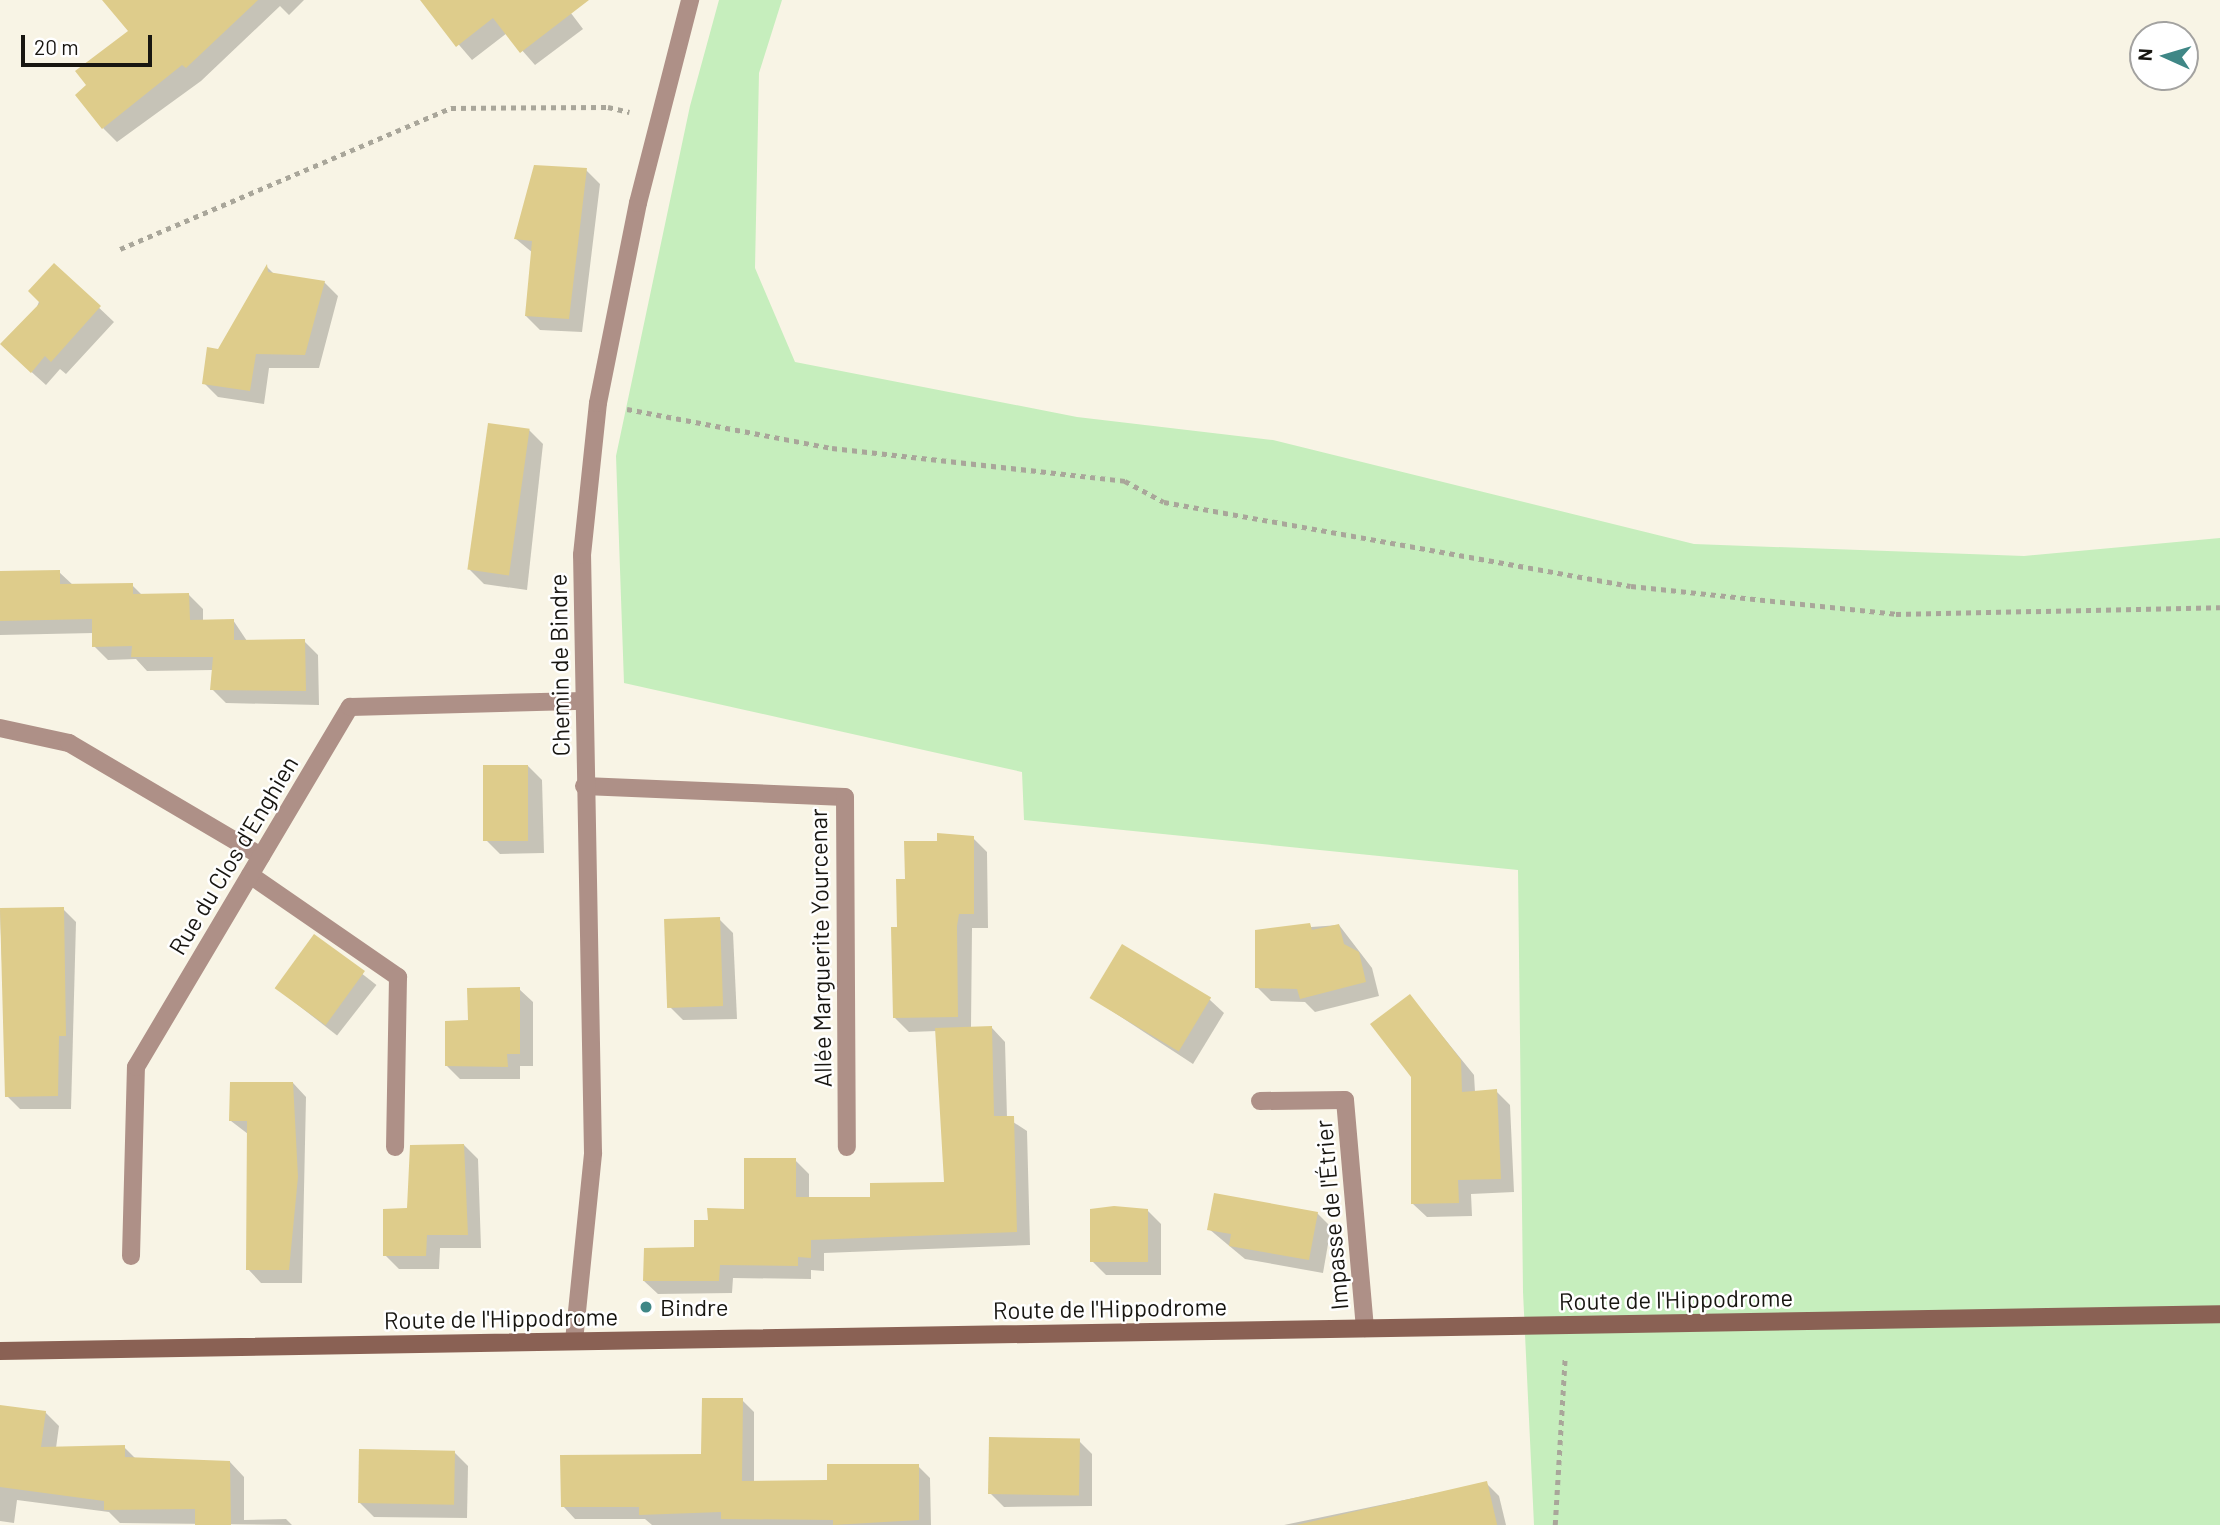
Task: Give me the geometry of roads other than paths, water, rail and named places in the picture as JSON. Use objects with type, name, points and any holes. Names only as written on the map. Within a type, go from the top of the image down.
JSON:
[{"type":"main road","name":"Route de l'Hippodrome","points":[[0,1351],[2220,1314]]},
{"type":"street","name":"Chemin de Bindre","points":[[574,1340],[593,1153],[584,786],[582,555],[598,403],[657,120],[690,0]]},
{"type":"street","name":"Rue du Clos d'Enghien","points":[[131,1256],[136,1067],[349,707],[584,701]]},
{"type":"street","points":[[0,728],[68,743],[261,856]]},
{"type":"street","name":"Allée Marguerite Yourcenar","points":[[584,786],[845,797],[847,1147]]},
{"type":"street","points":[[250,875],[398,977],[396,1147]]},
{"type":"street","name":"Impasse de l'Étrier","points":[[1260,1101],[1345,1100],[1365,1328]]},
{"type":"place","name":"Bindre","points":[[646,1307]]}]
